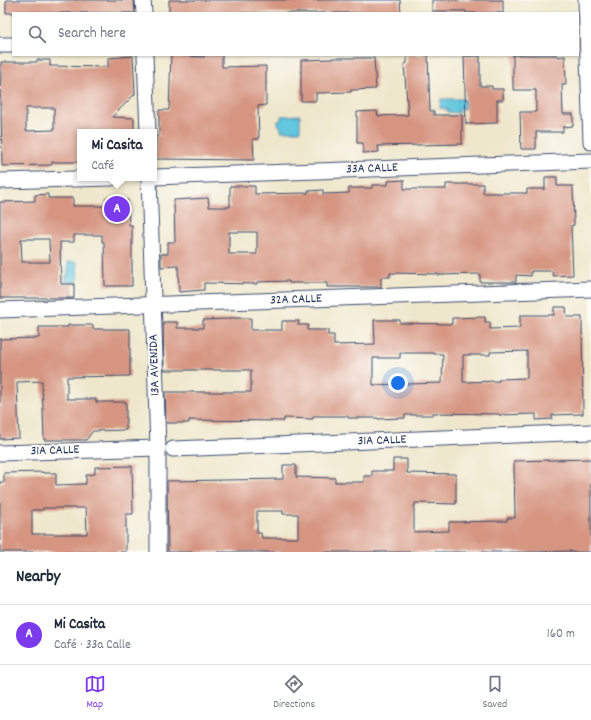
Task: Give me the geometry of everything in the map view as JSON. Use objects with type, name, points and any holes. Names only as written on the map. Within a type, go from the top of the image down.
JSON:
[{"type":"street","points":[[143,0],[144,12]]},
{"type":"street","points":[[586,0],[585,28],[591,142]]},
{"type":"street","points":[[0,45],[12,45]]},
{"type":"street","points":[[145,56],[148,129]]},
{"type":"street","name":"33A CALLE","points":[[157,177],[591,161]]},
{"type":"street","points":[[0,181],[77,179]]},
{"type":"street","name":"13A AVENIDA","points":[[149,181],[153,306],[165,449],[158,552]]},
{"type":"street","name":"32A CALLE","points":[[0,310],[153,306],[591,289]]},
{"type":"street","name":"31A CALLE","points":[[0,453],[165,449],[591,432]]},
{"type":"water","points":[[441,99],[464,99],[464,109],[459,109],[459,113],[447,112],[447,109],[440,108]]},
{"type":"water","points":[[300,115],[300,131],[281,131],[278,121],[281,120],[281,116]]},
{"type":"water","points":[[68,262],[77,262],[78,282],[66,282],[66,275],[68,275]]},
{"type":"building","points":[[6,0],[134,0],[135,12],[12,12],[6,13]]},
{"type":"building","points":[[169,0],[400,0],[401,12],[169,12]]},
{"type":"building","points":[[432,0],[503,0],[503,12],[432,11]]},
{"type":"building","points":[[133,56],[135,94],[112,117],[134,118],[134,129],[77,129],[77,162],[52,162],[52,165],[2,166],[0,106],[1,62],[37,62],[37,60],[50,60],[50,66],[108,67],[108,58]],"holes":[[[26,108],[54,108],[54,130],[26,131]]]},
{"type":"building","points":[[171,56],[222,56],[222,67],[266,66],[266,105],[258,106],[259,139],[253,139],[254,160],[157,159],[159,110],[169,110]]},
{"type":"building","points":[[407,56],[428,56],[430,111],[434,111],[434,115],[462,115],[462,144],[378,146],[379,152],[363,153],[363,143],[357,143],[357,112],[377,111],[378,116],[408,115],[404,64],[407,63]]},
{"type":"building","points":[[464,56],[480,56],[480,86],[492,86],[492,89],[503,89],[503,100],[497,100],[497,123],[466,124]]},
{"type":"building","points":[[513,56],[565,56],[566,85],[562,85],[563,114],[573,114],[573,126],[563,127],[563,132],[536,132],[536,149],[521,149],[520,112],[536,112],[536,90],[513,90]]},
{"type":"building","points":[[374,58],[376,89],[351,90],[351,92],[316,93],[316,101],[301,101],[301,60]]},
{"type":"building","points":[[545,177],[557,177],[557,186],[573,186],[574,225],[571,226],[573,275],[553,276],[552,271],[531,271],[531,276],[516,275],[516,282],[480,282],[480,274],[438,275],[390,273],[390,277],[381,277],[381,287],[327,287],[327,283],[289,283],[289,281],[257,282],[257,284],[204,283],[204,290],[179,292],[178,266],[161,267],[161,254],[168,254],[168,242],[175,242],[174,200],[208,198],[209,207],[230,207],[230,186],[255,186],[255,194],[308,193],[308,191],[323,190],[323,194],[349,193],[349,188],[372,188],[372,185],[388,185],[388,181],[404,180],[404,189],[446,189],[446,184],[483,184],[483,193],[527,193],[527,189],[545,189]],"holes":[[[229,232],[257,232],[257,254],[229,254]]]},
{"type":"building","points":[[48,194],[48,198],[73,198],[73,206],[106,206],[106,200],[128,200],[129,225],[132,225],[132,286],[105,286],[104,242],[102,242],[102,235],[74,235],[74,242],[60,242],[61,284],[74,284],[74,298],[0,298],[0,202],[35,201],[35,195]],"holes":[[[21,239],[49,239],[50,262],[22,262]]]},
{"type":"building","points":[[554,307],[566,307],[567,317],[582,317],[583,414],[552,415],[552,419],[536,420],[536,414],[499,415],[433,413],[433,415],[405,415],[405,418],[378,419],[348,418],[348,416],[313,416],[313,419],[284,418],[284,421],[189,420],[189,423],[166,423],[165,392],[251,392],[251,370],[164,370],[163,322],[177,322],[177,328],[203,328],[203,320],[251,318],[251,330],[282,330],[282,321],[299,321],[298,325],[308,325],[307,330],[328,330],[328,335],[334,335],[334,345],[375,344],[374,320],[400,320],[400,323],[452,324],[452,318],[485,317],[485,322],[490,322],[490,329],[520,328],[520,315],[554,315]],"holes":[[[527,351],[527,378],[499,379],[499,381],[463,382],[463,355],[490,355],[490,352]],[[400,353],[443,354],[442,383],[373,385],[373,358],[400,358]]]},
{"type":"building","points":[[68,325],[93,325],[93,329],[130,329],[130,376],[67,377],[67,399],[96,399],[96,402],[126,402],[126,430],[93,431],[86,440],[44,440],[42,381],[17,382],[19,438],[0,439],[0,339],[39,338],[39,327],[68,327]]},
{"type":"building","points":[[393,459],[407,459],[407,473],[456,474],[456,504],[415,503],[414,506],[414,532],[449,531],[449,522],[507,521],[507,518],[515,518],[514,461],[591,459],[591,552],[168,552],[167,481],[283,479],[283,465],[296,465],[296,477],[335,478],[335,482],[364,482],[364,476],[372,476],[372,471],[393,471]],"holes":[[[257,511],[283,511],[283,514],[298,514],[298,538],[262,538],[261,533],[257,533]]]},
{"type":"building","points":[[132,466],[133,514],[126,514],[126,552],[0,552],[0,482],[4,482],[4,473],[56,473],[56,485],[86,484],[86,475],[95,474],[95,467]],"holes":[[[43,508],[86,508],[87,534],[32,534],[32,510],[43,510]]]},
{"type":"place","name":"Mi Casita","points":[[117,209]]}]
